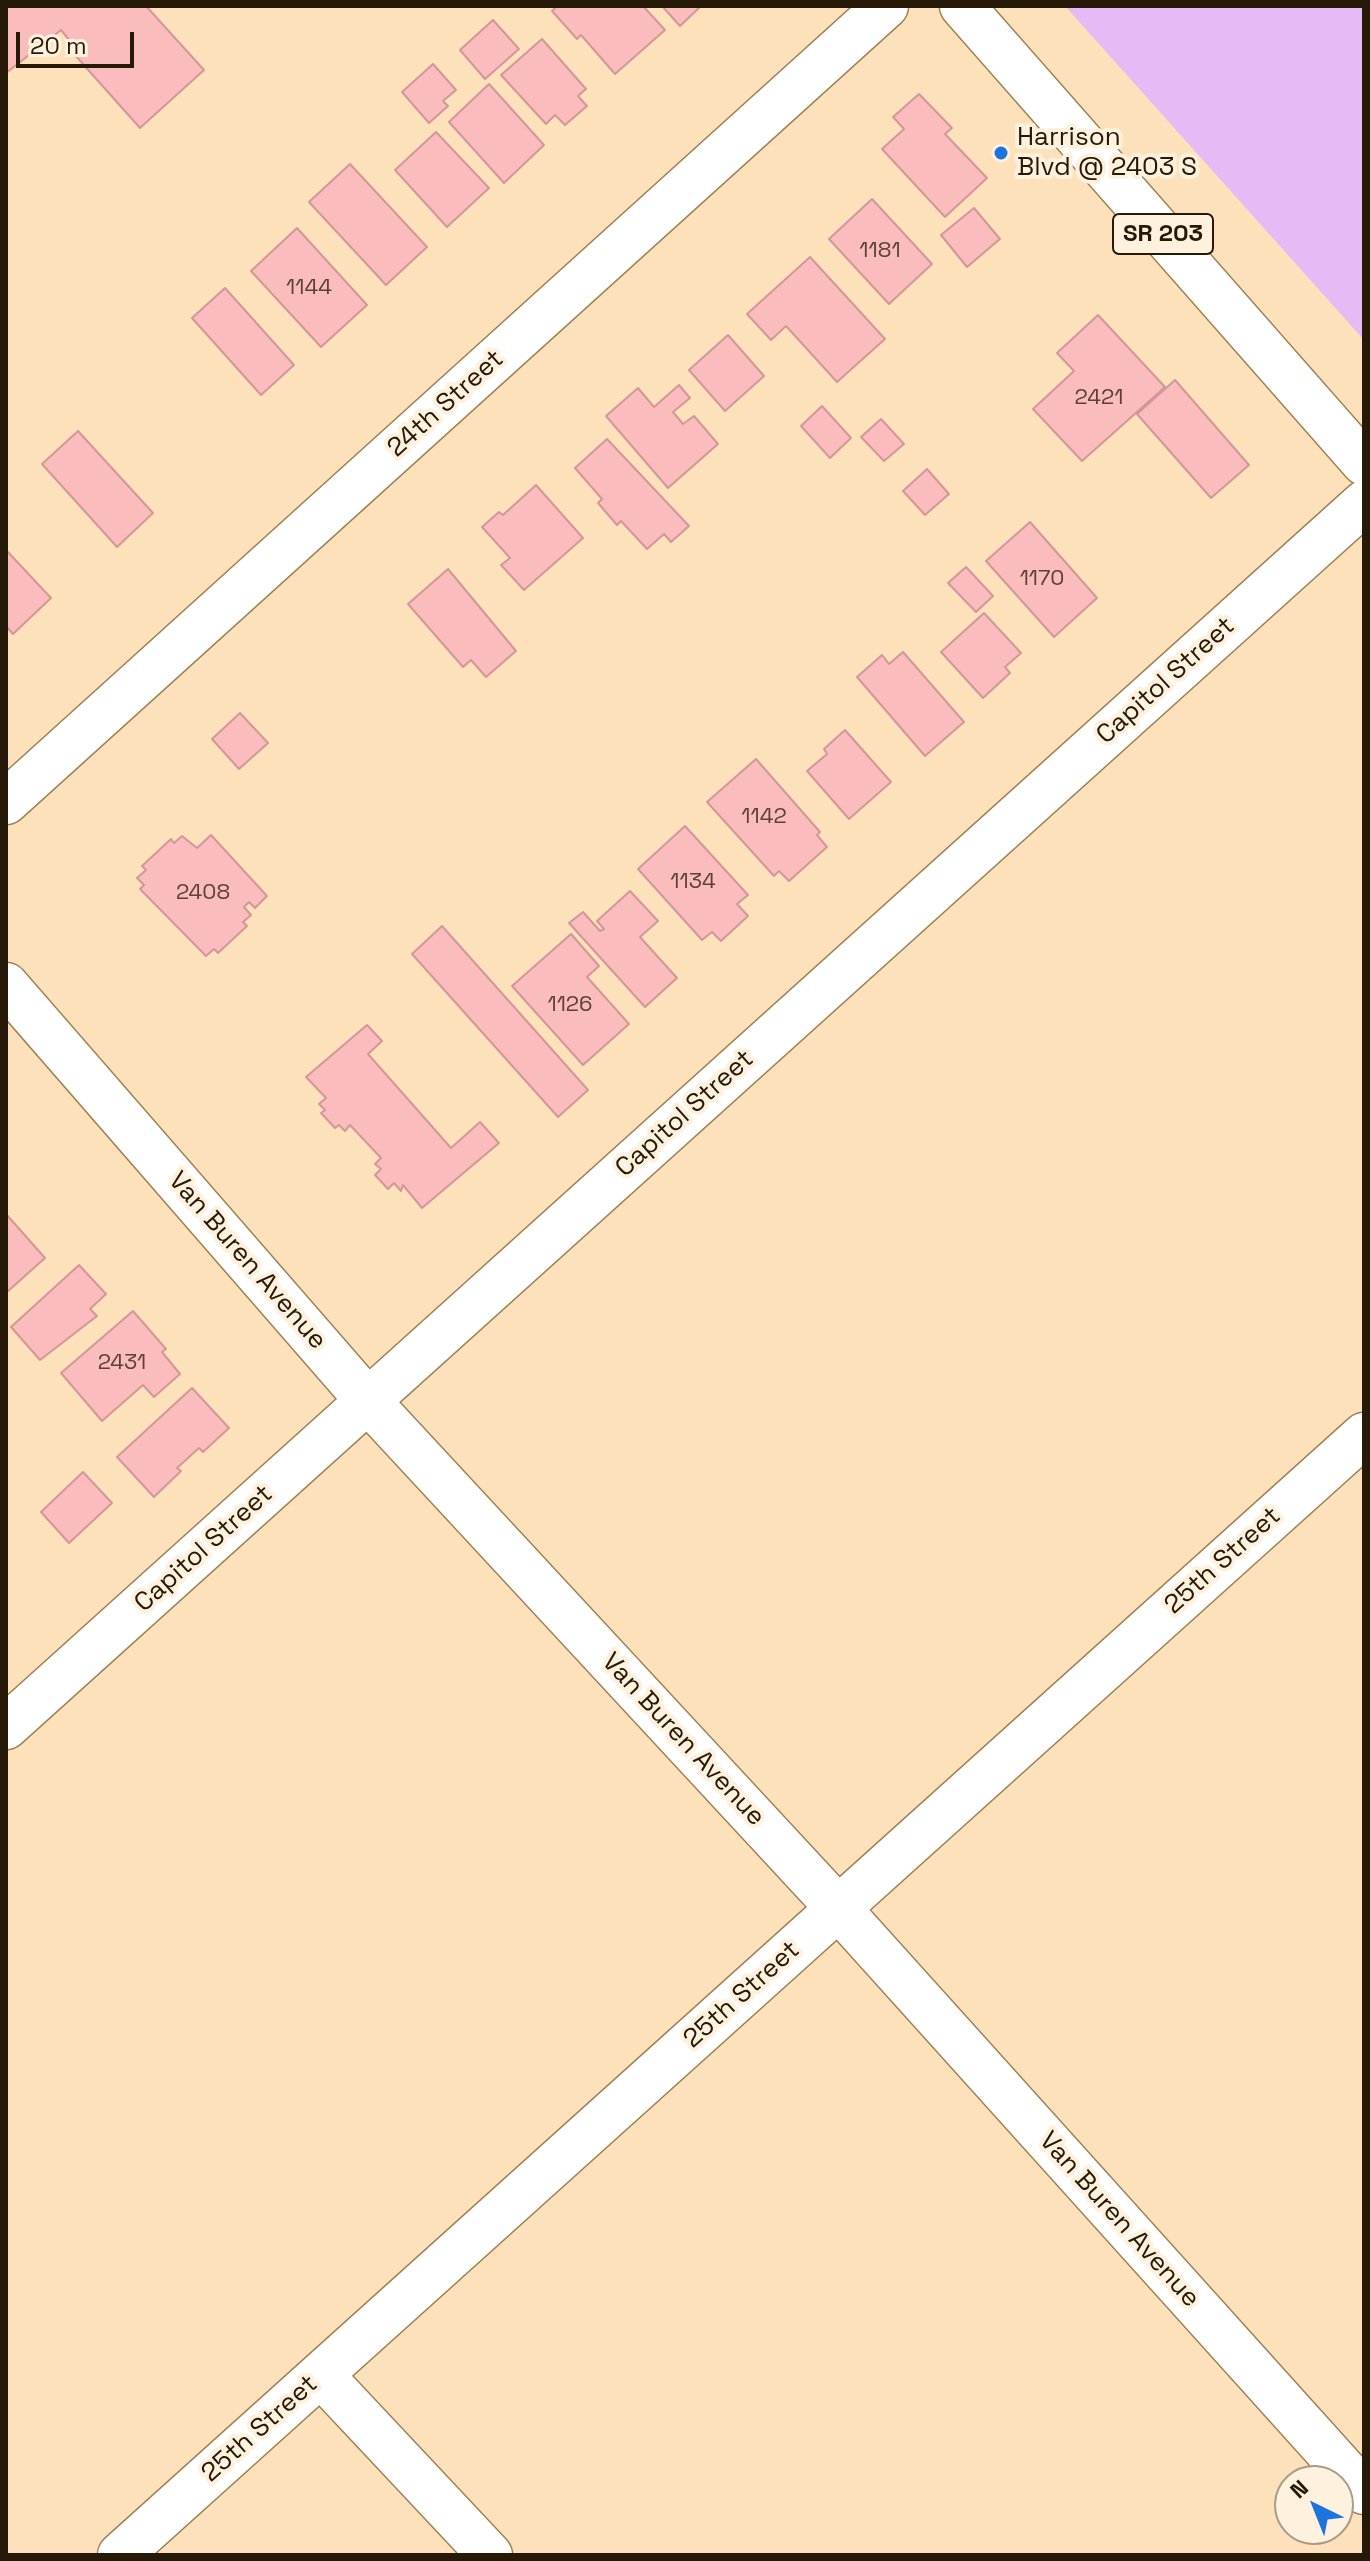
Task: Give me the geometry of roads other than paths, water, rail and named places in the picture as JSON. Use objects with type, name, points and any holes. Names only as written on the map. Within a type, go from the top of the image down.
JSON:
[{"type":"street","name":"24th Street","points":[[6,802],[886,6]]},
{"type":"street","name":"SR 203","points":[[962,6],[1364,463]]},
{"type":"street","name":"Capitol Street","points":[[6,1727],[1364,503]]},
{"type":"street","name":"Van Buren Avenue","points":[[6,985],[368,1401],[838,1908],[1364,2492]]},
{"type":"street","name":"25th Street","points":[[120,2555],[838,1908],[1357,1454]]},
{"type":"street","points":[[321,2375],[490,2555]]},
{"type":"place","name":"Harrison Blvd @ 2403 S","points":[[1001,153]]}]
